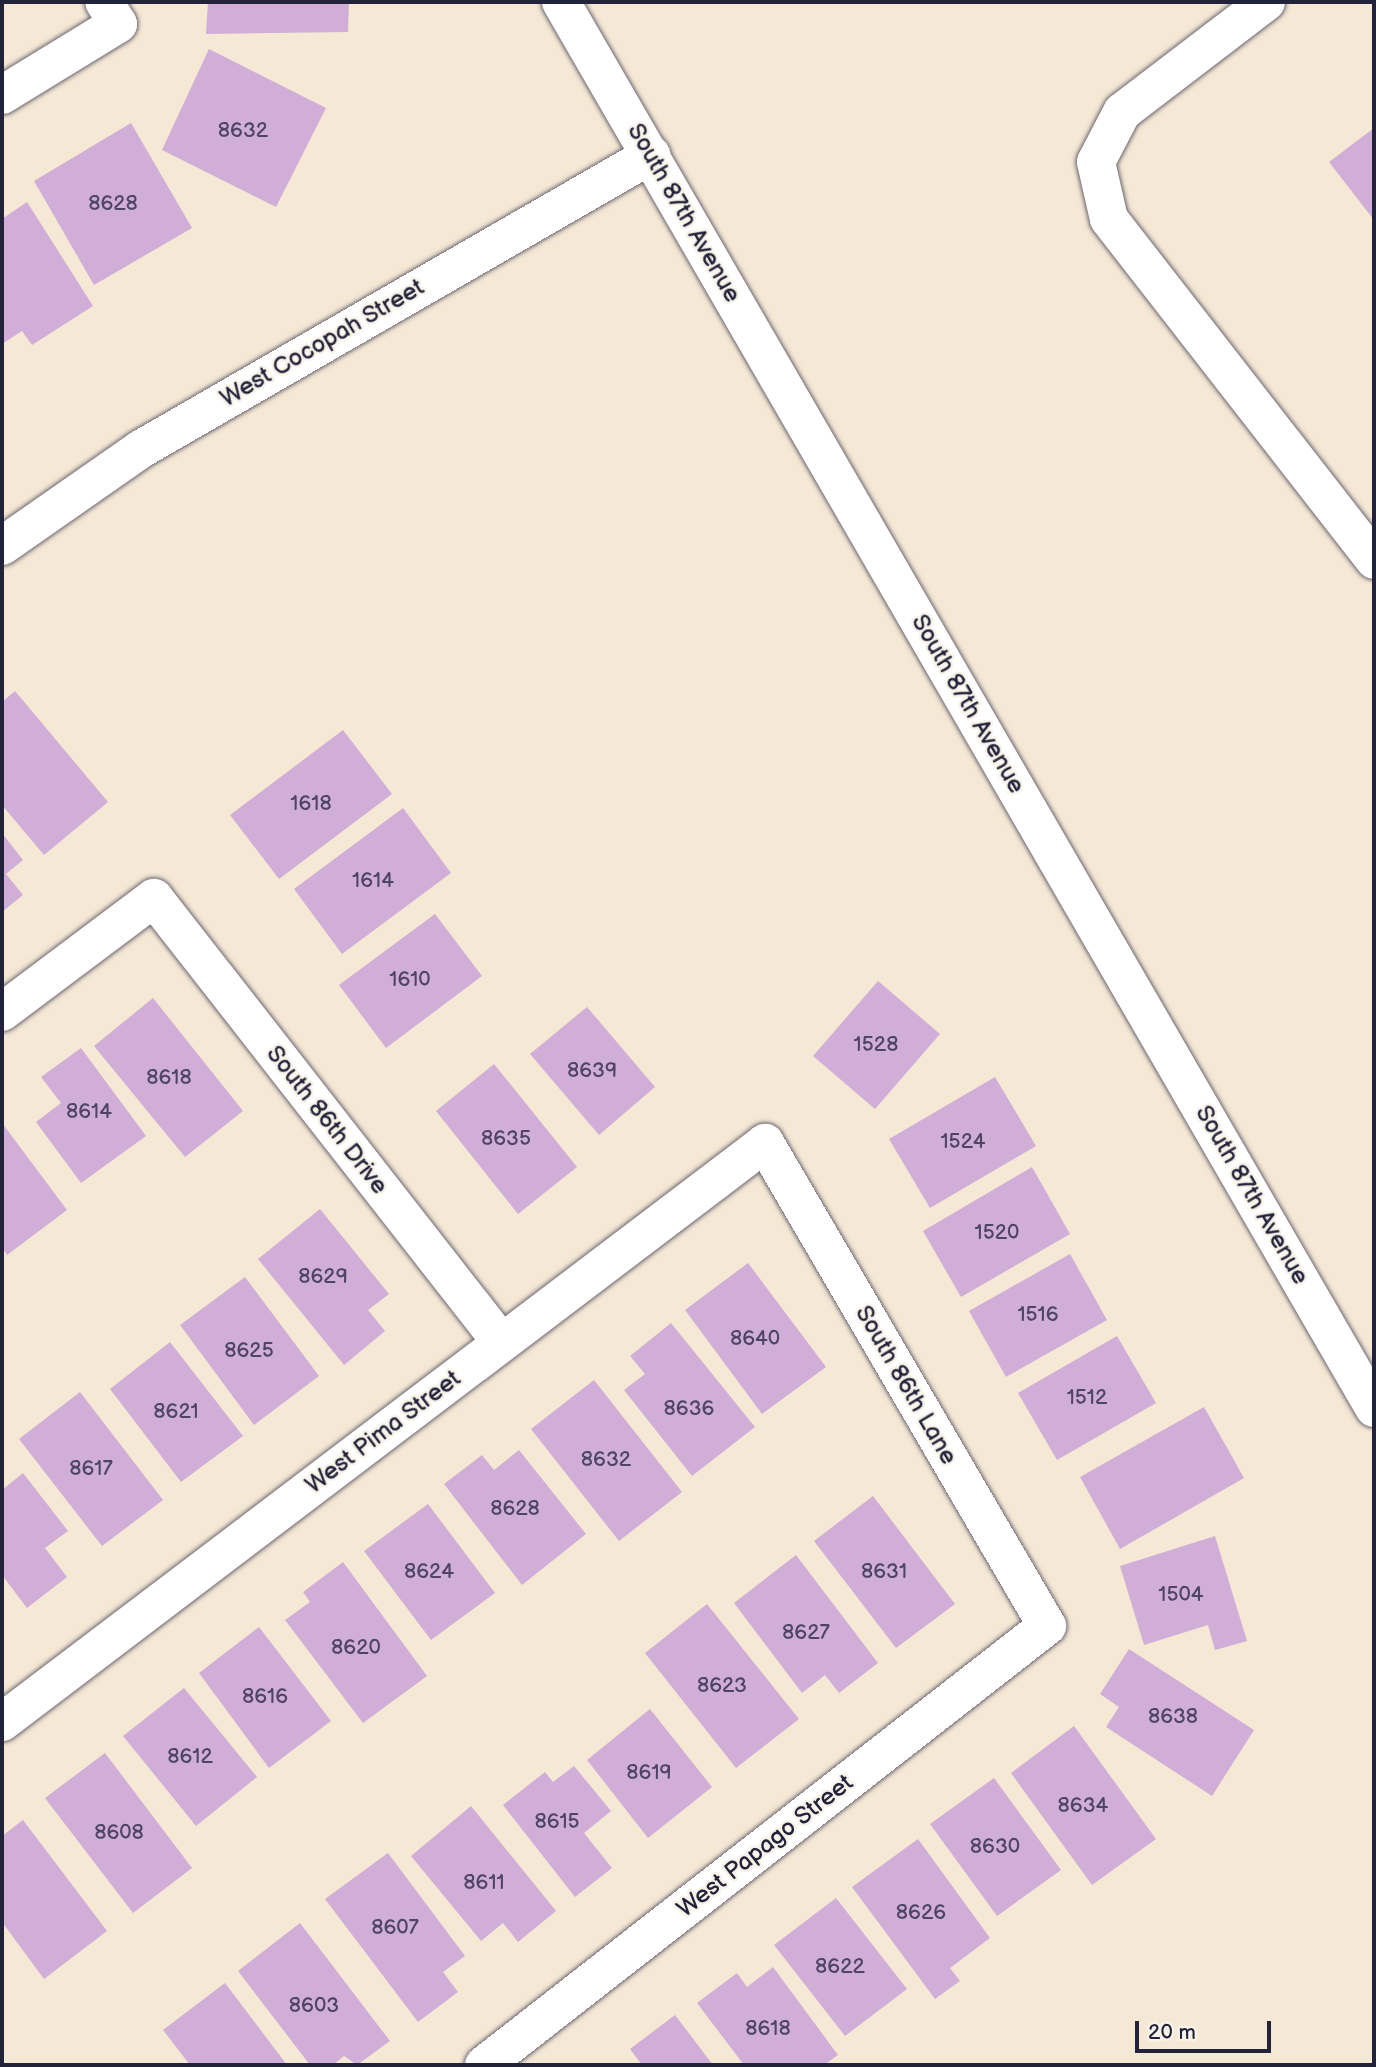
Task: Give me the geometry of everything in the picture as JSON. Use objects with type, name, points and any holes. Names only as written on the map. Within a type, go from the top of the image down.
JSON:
[{"type":"street","name":"South 87th Avenue","points":[[561,2],[1374,1408]]},
{"type":"street","points":[[1266,2],[1122,112],[1096,162],[1110,219],[1374,560]]},
{"type":"street","points":[[2,95],[111,13]]},
{"type":"street","name":"West Cocopah Street","points":[[2,547],[141,449],[651,155]]},
{"type":"street","name":"South 86th Drive","points":[[2,1012],[154,898],[501,1342]]},
{"type":"street","name":"West Pima Street","points":[[2,1722],[765,1143]]},
{"type":"street","name":"South 86th Lane","points":[[765,1143],[1047,1626]]},
{"type":"street","name":"West Papago Street","points":[[484,2065],[1047,1626]]},
{"type":"building","points":[[208,2],[349,2],[348,32],[206,34]]},
{"type":"building","points":[[209,49],[326,108],[276,207],[162,150]]},
{"type":"building","points":[[131,123],[192,228],[94,285],[34,181]]},
{"type":"building","points":[[1374,128],[1374,220],[1329,162]]},
{"type":"building","points":[[27,202],[93,306],[32,345],[22,331],[2,344],[2,219]]},
{"type":"building","points":[[15,691],[108,802],[44,855],[2,805],[2,702]]},
{"type":"building","points":[[343,730],[392,794],[279,879],[230,815]]},
{"type":"building","points":[[403,808],[451,873],[342,954],[294,889]]},
{"type":"building","points":[[2,833],[23,860],[6,874],[23,895],[2,912]]},
{"type":"building","points":[[435,914],[482,976],[386,1048],[339,985]]},
{"type":"building","points":[[878,981],[940,1034],[875,1109],[813,1056]]},
{"type":"building","points":[[153,998],[243,1111],[185,1157],[94,1046]]},
{"type":"building","points":[[587,1007],[655,1087],[599,1135],[530,1054]]},
{"type":"building","points":[[81,1048],[146,1136],[81,1183],[36,1122],[61,1103],[41,1077]]},
{"type":"building","points":[[494,1064],[577,1167],[518,1214],[436,1111]]},
{"type":"building","points":[[995,1077],[1036,1146],[930,1208],[889,1139]]},
{"type":"building","points":[[2,1123],[67,1210],[7,1255],[2,1247]]},
{"type":"building","points":[[1032,1167],[1070,1234],[961,1297],[923,1231]]},
{"type":"building","points":[[320,1209],[389,1294],[368,1310],[385,1331],[344,1365],[258,1259]]},
{"type":"building","points":[[1070,1254],[1107,1320],[1006,1377],[969,1311]]},
{"type":"building","points":[[748,1263],[826,1367],[762,1414],[685,1310]]},
{"type":"building","points":[[245,1277],[319,1376],[254,1425],[180,1325]]},
{"type":"building","points":[[671,1323],[755,1427],[692,1476],[624,1390],[645,1374],[630,1356]]},
{"type":"building","points":[[1117,1336],[1156,1403],[1057,1460],[1018,1393]]},
{"type":"building","points":[[170,1342],[243,1436],[181,1482],[110,1389]]},
{"type":"building","points":[[594,1380],[682,1492],[619,1541],[531,1429]]},
{"type":"building","points":[[80,1392],[163,1500],[102,1546],[19,1439]]},
{"type":"building","points":[[1204,1407],[1244,1478],[1120,1549],[1080,1477]]},
{"type":"building","points":[[519,1450],[586,1534],[522,1585],[444,1484],[482,1455],[494,1470]]},
{"type":"building","points":[[23,1473],[68,1531],[45,1548],[67,1577],[27,1608],[2,1575],[2,1490]]},
{"type":"building","points":[[873,1496],[955,1604],[896,1648],[814,1541]]},
{"type":"building","points":[[428,1504],[495,1593],[431,1640],[364,1551]]},
{"type":"building","points":[[1215,1536],[1247,1641],[1215,1650],[1208,1625],[1144,1645],[1120,1566]]},
{"type":"building","points":[[796,1555],[878,1663],[839,1693],[825,1675],[802,1693],[734,1603]]},
{"type":"building","points":[[343,1562],[427,1676],[363,1723],[285,1620],[310,1602],[303,1592]]},
{"type":"building","points":[[707,1604],[799,1719],[736,1768],[645,1653]]},
{"type":"building","points":[[259,1627],[331,1721],[269,1768],[199,1673]]},
{"type":"building","points":[[1129,1649],[1254,1730],[1212,1796],[1106,1727],[1119,1707],[1100,1694]]},
{"type":"building","points":[[184,1688],[257,1777],[196,1826],[123,1736]]},
{"type":"building","points":[[650,1709],[712,1787],[648,1838],[587,1760]]},
{"type":"building","points":[[1074,1726],[1156,1839],[1092,1885],[1011,1773]]},
{"type":"building","points":[[105,1753],[192,1868],[133,1913],[45,1798]]},
{"type":"building","points":[[574,1766],[611,1811],[584,1833],[612,1868],[575,1897],[503,1805],[545,1772],[553,1782]]},
{"type":"building","points":[[994,1778],[1061,1870],[997,1916],[930,1824]]},
{"type":"building","points":[[471,1806],[556,1911],[518,1942],[503,1923],[481,1941],[411,1856]]},
{"type":"building","points":[[23,1820],[107,1931],[44,1979],[2,1922],[2,1836]]},
{"type":"building","points":[[918,1839],[990,1938],[950,1968],[960,1981],[935,1999],[852,1887]]},
{"type":"building","points":[[388,1853],[465,1956],[443,1972],[458,1992],[418,2022],[325,1899]]},
{"type":"building","points":[[836,1898],[907,1989],[845,2036],[774,1945]]},
{"type":"building","points":[[300,1923],[390,2041],[357,2065],[344,2056],[333,2065],[310,2065],[238,1971]]},
{"type":"building","points":[[773,1967],[838,2055],[824,2065],[744,2065],[697,2003],[737,1973],[747,1987]]},
{"type":"building","points":[[225,1983],[287,2065],[190,2065],[163,2030]]},
{"type":"building","points":[[675,2015],[713,2065],[642,2065],[630,2049]]}]
